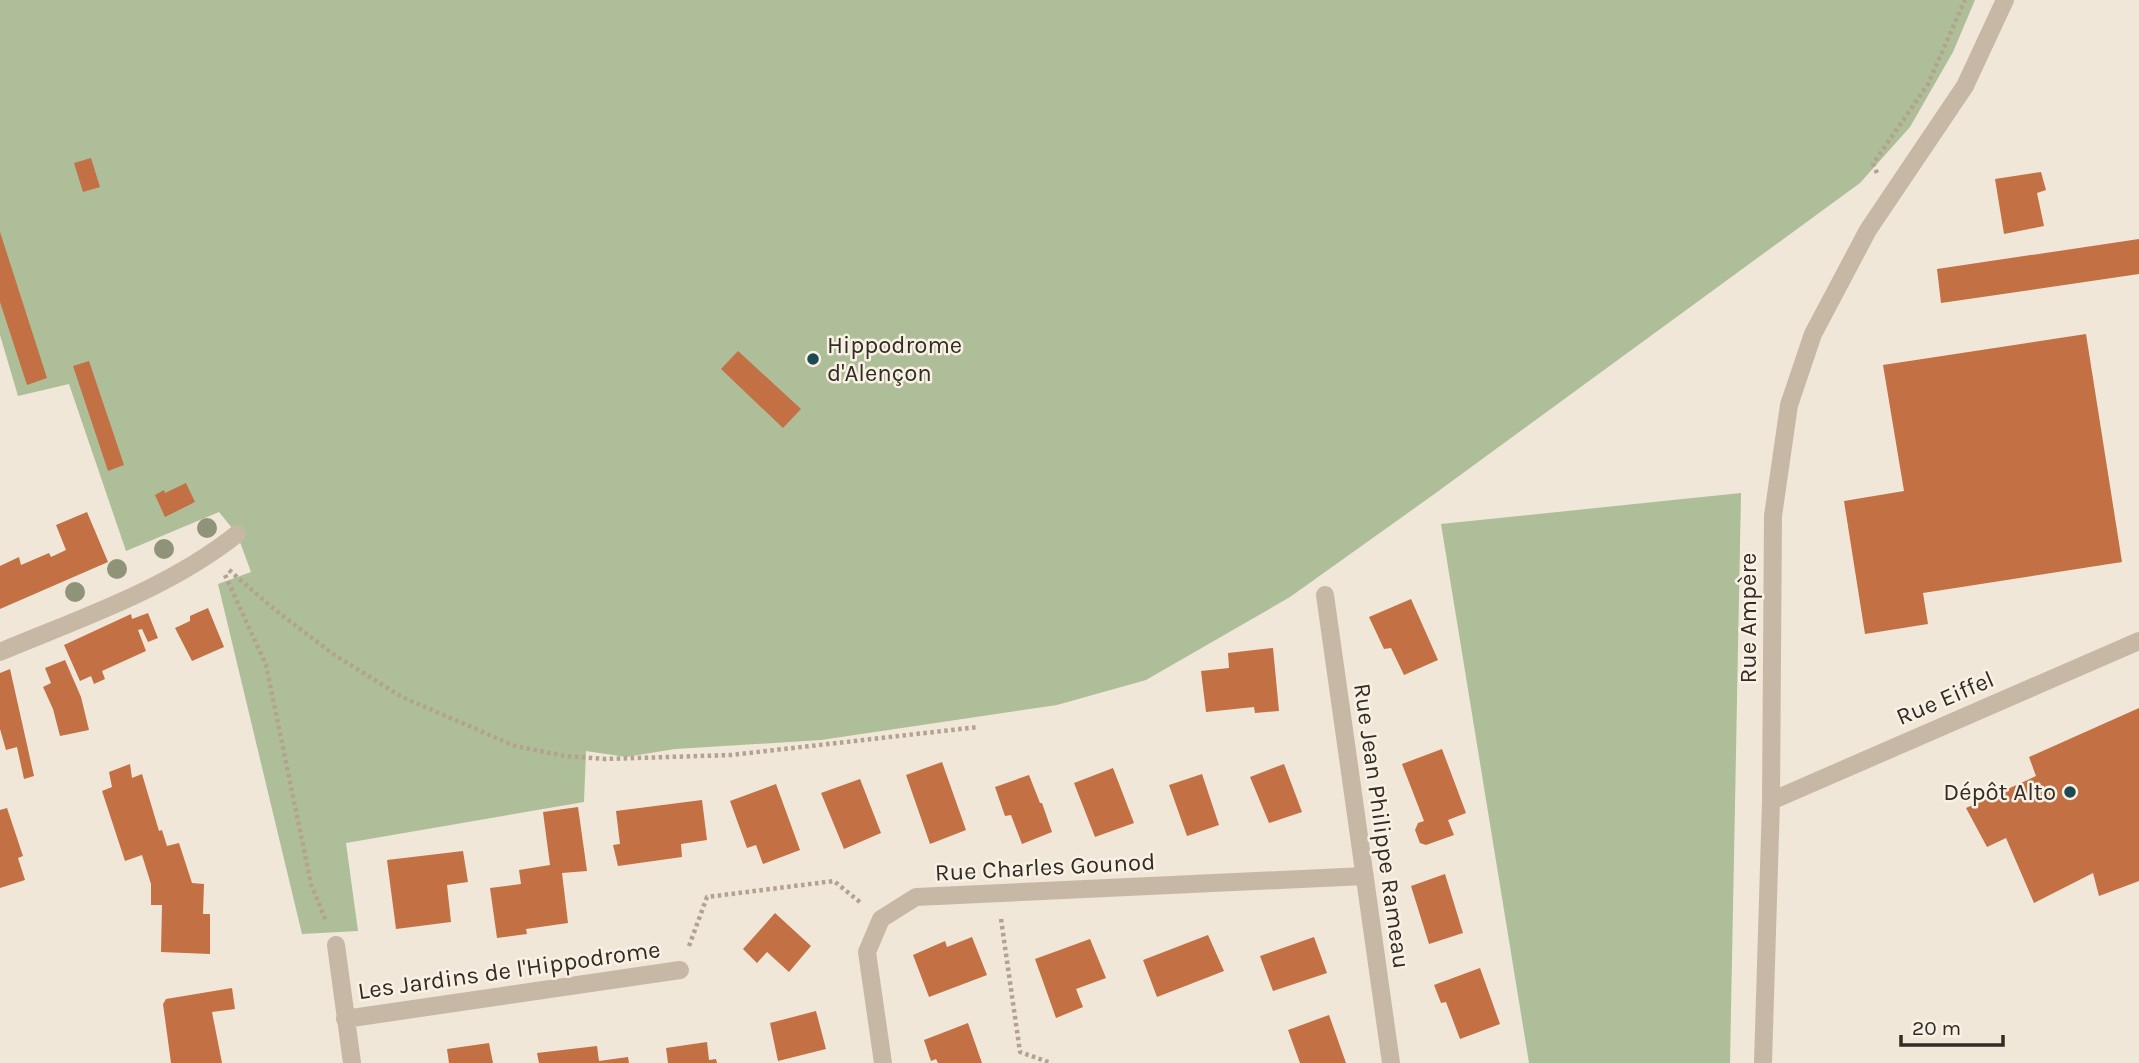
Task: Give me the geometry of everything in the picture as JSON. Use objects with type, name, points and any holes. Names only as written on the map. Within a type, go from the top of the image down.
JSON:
[{"type":"street","name":"Rue Ampère","points":[[1763,1063],[1771,801],[1773,516],[1789,405],[1813,334],[1868,230],[1965,86],[2005,0]]},
{"type":"street","points":[[0,652],[167,581],[216,557],[237,534]]},
{"type":"street","name":"Rue Jean Philippe Rameau","points":[[1325,595],[1391,1063]]},
{"type":"street","name":"Rue Eiffel","points":[[1771,801],[2139,641]]},
{"type":"street","name":"Rue Charles Gounod","points":[[881,919],[916,897],[1365,876]]},
{"type":"street","points":[[881,919],[867,952],[883,1063]]},
{"type":"street","name":"Les Jardins de l'Hippodrome","points":[[335,945],[352,1063]]},
{"type":"street","name":"Les Jardins de l'Hippodrome","points":[[345,1019],[680,970]]},
{"type":"path","points":[[1889,199],[1873,164],[1928,84],[1965,0]]},
{"type":"path","points":[[216,557],[274,609],[333,653],[402,697],[516,746],[565,756],[605,758],[731,755],[978,727]]},
{"type":"path","points":[[216,557],[266,665],[311,884],[335,945]]},
{"type":"path","points":[[680,970],[707,897],[834,881],[881,919]]},
{"type":"path","points":[[997,893],[1020,1052],[1051,1063]]},
{"type":"green space","name":"Hippodrome d'Alençon","points":[[0,0],[1975,0],[1953,52],[1910,127],[1860,183],[1290,597],[1146,680],[1057,705],[821,740],[675,749],[626,757],[586,751],[584,802],[346,843],[358,931],[302,934],[218,584],[251,572],[237,534],[219,512],[126,551],[69,384],[18,396],[0,335]]},
{"type":"green space","points":[[1741,493],[1730,1063],[1529,1063],[1441,524]]},
{"type":"building","points":[[91,158],[100,187],[83,192],[74,163]]},
{"type":"building","points":[[2041,172],[2046,190],[2037,193],[2044,226],[2004,234],[1995,179]]},
{"type":"building","points":[[0,232],[47,378],[27,385],[0,302]]},
{"type":"building","points":[[2139,239],[2139,274],[1941,303],[1937,269]]},
{"type":"building","points":[[2086,334],[2122,562],[1923,593],[1928,624],[1865,634],[1844,501],[1904,491],[1883,365]]},
{"type":"building","points":[[738,351],[801,409],[783,428],[721,369]]},
{"type":"building","points":[[89,361],[124,465],[108,471],[73,366]]},
{"type":"building","points":[[186,483],[195,502],[165,517],[155,495]]},
{"type":"building","points":[[87,512],[108,562],[0,609],[0,566],[19,557],[21,565],[49,553],[51,557],[66,550],[56,525]]},
{"type":"building","points":[[1411,599],[1438,660],[1404,675],[1391,648],[1384,649],[1369,617]]},
{"type":"building","points":[[208,608],[224,647],[192,661],[175,628],[190,621],[190,616]]},
{"type":"building","points":[[148,613],[158,638],[148,642],[142,629],[138,630],[146,651],[102,671],[105,679],[94,684],[91,676],[80,681],[64,645],[131,614],[132,619]]},
{"type":"building","points":[[1273,648],[1279,711],[1255,713],[1254,707],[1206,712],[1201,671],[1229,668],[1228,653]]},
{"type":"building","points":[[65,660],[81,697],[89,730],[60,736],[53,709],[43,687],[51,683],[45,668]]},
{"type":"building","points":[[10,669],[34,776],[24,779],[17,747],[6,750],[0,729],[0,673]]},
{"type":"building","name":"Dépôt Alto","points":[[2139,708],[2139,881],[2099,896],[2093,873],[2034,903],[2006,838],[1987,847],[1966,808],[2036,776],[2029,757]]},
{"type":"building","points":[[1442,749],[1466,813],[1448,820],[1454,835],[1426,845],[1420,843],[1415,830],[1418,823],[1424,821],[1402,764]]},
{"type":"building","points":[[942,762],[966,830],[930,844],[906,775]]},
{"type":"building","points":[[130,764],[132,778],[142,774],[159,831],[162,830],[167,846],[179,843],[192,883],[204,884],[203,914],[210,914],[210,954],[161,952],[162,905],[151,905],[151,884],[142,855],[125,861],[102,791],[112,787],[109,772]]},
{"type":"building","points":[[1284,764],[1302,812],[1269,823],[1250,777]]},
{"type":"building","points":[[1113,768],[1134,823],[1095,837],[1074,783]]},
{"type":"building","points":[[1202,774],[1219,825],[1187,836],[1169,785]]},
{"type":"building","points":[[1029,775],[1052,832],[1022,844],[1011,815],[1005,816],[995,787]]},
{"type":"building","points":[[860,779],[881,833],[844,849],[821,793]]},
{"type":"building","points":[[776,784],[800,850],[763,864],[756,845],[747,848],[730,801]]},
{"type":"building","points":[[702,800],[707,840],[681,844],[682,857],[618,866],[613,845],[620,844],[616,811]]},
{"type":"building","points":[[578,807],[587,871],[562,873],[568,923],[526,929],[527,934],[497,938],[490,888],[521,884],[519,870],[550,865],[543,812]]},
{"type":"building","points":[[7,808],[23,856],[18,858],[25,880],[0,888],[0,810]]},
{"type":"building","points":[[463,851],[468,882],[447,885],[451,922],[396,929],[387,860]]},
{"type":"building","points":[[1445,874],[1463,933],[1429,944],[1411,886]]},
{"type":"building","points":[[775,913],[811,946],[789,972],[767,952],[757,963],[743,949]]},
{"type":"building","points":[[1208,935],[1224,971],[1157,997],[1143,960]]},
{"type":"building","points":[[972,937],[987,975],[929,997],[913,955],[945,941],[947,947]]},
{"type":"building","points":[[1314,937],[1327,973],[1273,991],[1260,956]]},
{"type":"building","points":[[1090,939],[1106,978],[1076,989],[1083,1007],[1056,1018],[1035,959]]},
{"type":"building","points":[[1480,968],[1500,1024],[1460,1039],[1446,1002],[1441,1003],[1434,985]]},
{"type":"building","points":[[232,988],[235,1009],[212,1012],[222,1063],[171,1063],[163,1004],[166,999]]},
{"type":"building","points":[[816,1011],[826,1049],[778,1061],[770,1023]]},
{"type":"building","points":[[1329,1015],[1346,1063],[1300,1063],[1288,1030]]},
{"type":"building","points":[[968,1023],[982,1063],[938,1063],[936,1059],[931,1061],[924,1040]]},
{"type":"building","points":[[707,1042],[709,1060],[716,1059],[717,1063],[668,1063],[666,1048]]},
{"type":"building","points":[[489,1043],[493,1063],[449,1063],[447,1049]]},
{"type":"building","points":[[597,1046],[599,1061],[628,1057],[629,1063],[539,1063],[537,1053]]},
{"type":"place","name":"Hippodrome d'Alençon","points":[[813,359]]},
{"type":"place","name":"Dépôt Alto","points":[[2070,792]]}]
